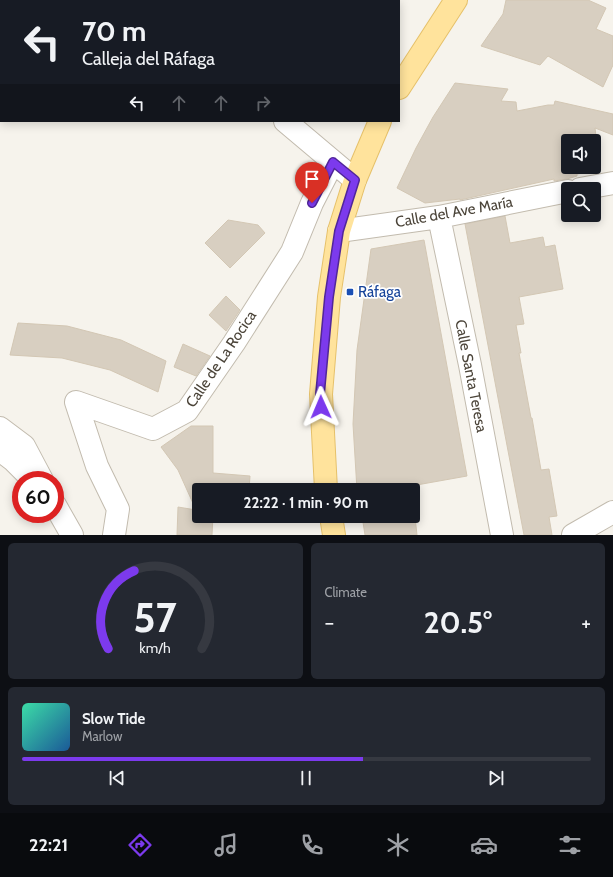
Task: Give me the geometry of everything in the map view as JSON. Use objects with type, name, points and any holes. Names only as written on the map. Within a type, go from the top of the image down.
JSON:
[{"type":"main road","points":[[400,86],[456,0]]},
{"type":"main road","points":[[326,483],[320,394],[329,297],[339,231],[355,180],[380,122]]},
{"type":"main road","points":[[331,523],[334,535]]},
{"type":"street","points":[[286,122],[355,180]]},
{"type":"street","name":"Calle de La Rocica","points":[[114,535],[118,509],[98,466],[76,402],[153,429],[187,411],[234,343],[292,252],[312,203],[333,162]]},
{"type":"street","points":[[601,185],[613,183]]},
{"type":"street","name":"Calle del Ave María","points":[[339,231],[438,216],[561,192]]},
{"type":"street","name":"Calle Santa Teresa","points":[[438,216],[470,365],[502,535]]},
{"type":"street","points":[[0,428],[24,446],[37,471]]},
{"type":"street","points":[[0,450],[24,471]]},
{"type":"street","points":[[573,535],[613,512]]},
{"type":"street","points":[[64,521],[72,535]]},
{"type":"building","points":[[506,0],[588,0],[606,8],[596,29],[613,36],[613,65],[603,87],[548,56],[540,65],[481,46],[503,14]]},
{"type":"building","points":[[455,83],[508,89],[501,101],[516,102],[517,111],[554,105],[555,101],[613,114],[613,135],[595,128],[596,134],[561,134],[561,174],[577,174],[577,176],[554,181],[554,179],[460,200],[425,203],[397,188],[433,117]]},
{"type":"building","points":[[505,216],[510,243],[543,237],[545,247],[555,245],[563,289],[519,297],[524,324],[516,325],[521,353],[519,353],[541,470],[549,469],[557,516],[549,517],[552,535],[524,535],[465,224]]},
{"type":"building","points":[[228,220],[258,225],[265,233],[230,268],[205,243]]},
{"type":"building","points":[[424,240],[467,476],[420,484],[420,483],[357,483],[353,424],[357,350],[371,249]]},
{"type":"building","points":[[226,296],[240,310],[226,331],[209,315]]},
{"type":"building","points":[[18,323],[67,326],[121,340],[166,361],[158,392],[110,370],[62,358],[10,355]]},
{"type":"building","points":[[183,344],[210,356],[196,376],[174,367]]},
{"type":"building","points":[[191,426],[213,426],[213,473],[250,476],[250,483],[192,483],[192,501],[178,470],[161,447]]},
{"type":"building","points":[[178,507],[192,509],[192,523],[213,523],[212,535],[177,535]]},
{"type":"building","points":[[363,523],[416,523],[417,535],[365,535]]},
{"type":"place","name":"Ráfaga","points":[[350,292]]},
{"type":"route","points":[[312,203],[333,162],[355,180],[339,231],[329,297],[320,394],[321,407]]}]
